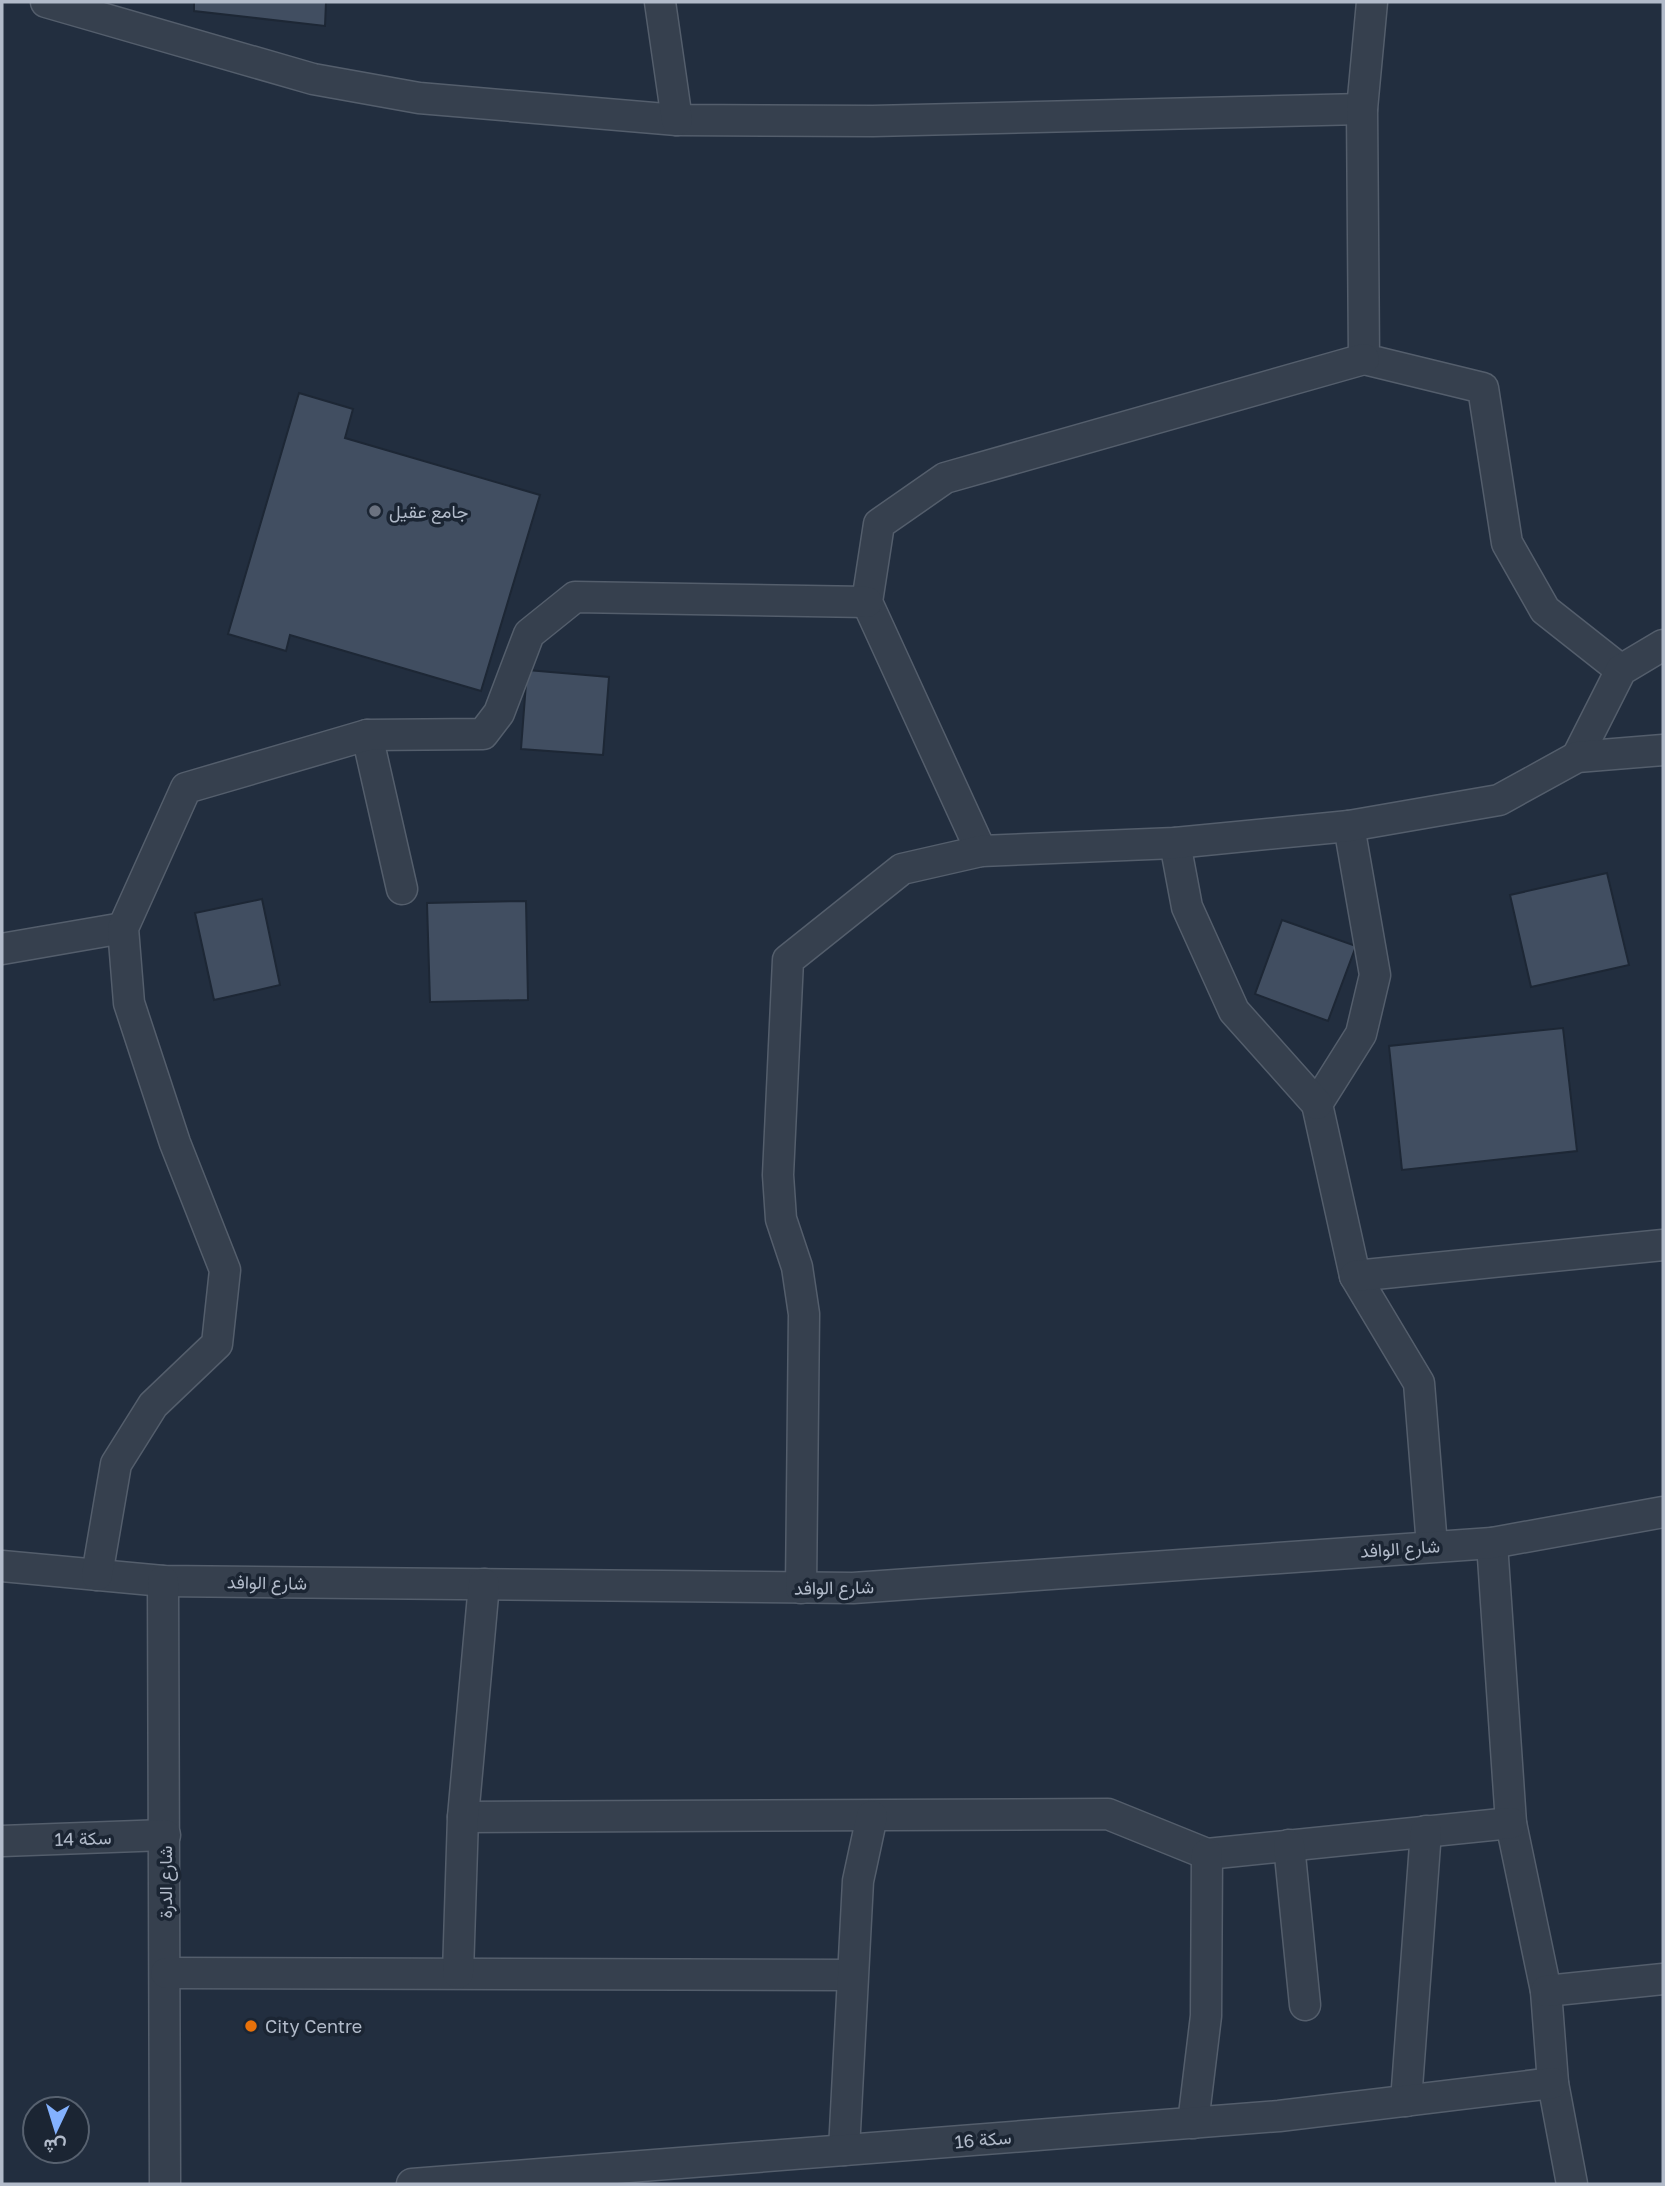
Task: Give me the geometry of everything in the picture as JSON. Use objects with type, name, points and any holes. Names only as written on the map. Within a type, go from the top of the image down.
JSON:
[{"type":"street","points":[[46,2],[327,81],[419,98],[677,120],[873,121],[1362,109]]},
{"type":"street","points":[[660,2],[677,120]]},
{"type":"street","points":[[1364,359],[1362,109],[1372,2]]},
{"type":"street","points":[[981,852],[867,602],[879,524],[945,478],[1364,359],[1483,388],[1507,543],[1545,610],[1621,670]]},
{"type":"street","points":[[97,1575],[116,1464],[153,1405],[217,1344],[225,1270],[176,1143],[129,1003],[123,928],[186,788],[366,735],[483,734],[499,713],[529,634],[575,597],[867,602]]},
{"type":"street","points":[[1577,757],[1621,670],[1663,645]]},
{"type":"street","points":[[366,735],[402,889]]},
{"type":"street","points":[[801,1588],[804,1314],[797,1267],[780,1219],[778,1175],[788,960],[902,869],[981,852],[1175,844],[1349,826],[1499,800],[1577,757],[1663,750]]},
{"type":"street","points":[[1317,1104],[1361,1034],[1375,975],[1349,826]]},
{"type":"street","points":[[1175,844],[1187,906],[1234,1011],[1317,1104],[1355,1276],[1419,1382],[1432,1546]]},
{"type":"street","points":[[2,949],[123,928]]},
{"type":"street","points":[[1355,1276],[1663,1245]]},
{"type":"street","name":"شارع الوافد","points":[[2,1566],[163,1581],[853,1588],[1492,1543],[1663,1512]]},
{"type":"street","points":[[1492,1543],[1511,1823],[1546,1991],[1553,2083],[1572,2184]]},
{"type":"street","name":"شارع الدرة","points":[[163,1581],[165,2184]]},
{"type":"street","points":[[458,1973],[463,1817],[484,1584]]},
{"type":"street","points":[[463,1817],[1108,1814],[1207,1854],[1511,1823]]},
{"type":"street","points":[[844,2150],[851,1975],[858,1881],[872,1816]]},
{"type":"street","points":[[1406,2101],[1426,1831]]},
{"type":"street","name":"سكة 14","points":[[2,1841],[165,1835]]},
{"type":"street","points":[[1289,1845],[1305,2005]]},
{"type":"street","points":[[1193,2123],[1206,2016],[1207,1854]]},
{"type":"street","points":[[166,1973],[851,1975]]},
{"type":"street","points":[[1546,1991],[1663,1979]]},
{"type":"street","name":"سكة 16","points":[[412,2184],[1279,2116],[1553,2083]]},
{"type":"building","points":[[194,2],[326,2],[325,26],[194,11]]},
{"type":"building","points":[[299,393],[353,409],[345,438],[540,495],[481,691],[290,635],[286,651],[228,634]]},
{"type":"building","points":[[527,670],[609,677],[603,755],[521,749]]},
{"type":"building","points":[[1607,873],[1629,965],[1531,987],[1510,895]]},
{"type":"building","points":[[262,899],[280,985],[214,1000],[195,913]]},
{"type":"building","points":[[526,901],[528,1000],[430,1002],[427,903]]},
{"type":"building","points":[[1282,920],[1356,946],[1328,1021],[1255,994]]},
{"type":"building","points":[[1563,1028],[1577,1151],[1402,1170],[1389,1046]]},
{"type":"place","name":"جامع عقيل","points":[[375,511]]},
{"type":"place","name":"City Centre","points":[[251,2026]]}]
